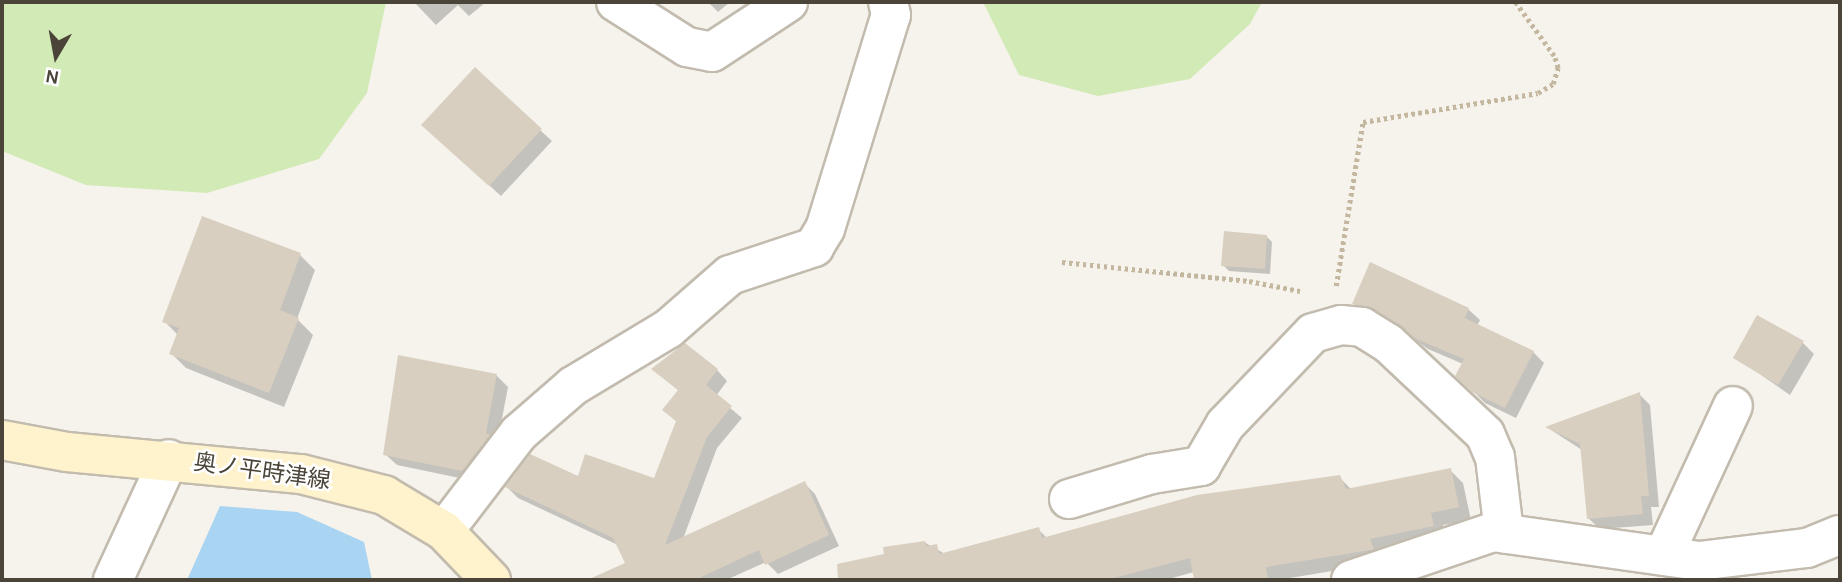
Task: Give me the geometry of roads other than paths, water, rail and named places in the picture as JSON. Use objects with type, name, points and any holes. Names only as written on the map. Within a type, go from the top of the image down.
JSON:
[{"type":"main road","name":"奥ノ平時津線","points":[[2,440],[67,452],[169,459],[301,474],[384,495],[444,531],[491,580]]},
{"type":"street","points":[[616,2],[687,47],[712,52],[788,2]]},
{"type":"street","points":[[444,531],[519,433],[573,386],[668,329],[730,275],[814,247],[825,229],[891,15],[888,2]]},
{"type":"street","points":[[1069,499],[1152,474],[1201,466],[1225,425],[1265,378],[1331,313],[1388,343],[1485,434],[1495,457],[1504,533]]},
{"type":"street","points":[[1664,555],[1733,405]]},
{"type":"street","points":[[113,580],[169,459]]},
{"type":"street","points":[[1351,580],[1493,532],[1699,561],[1807,548],[1840,535]]},
{"type":"water","points":[[220,506],[297,512],[364,542],[372,580],[187,580]]}]
